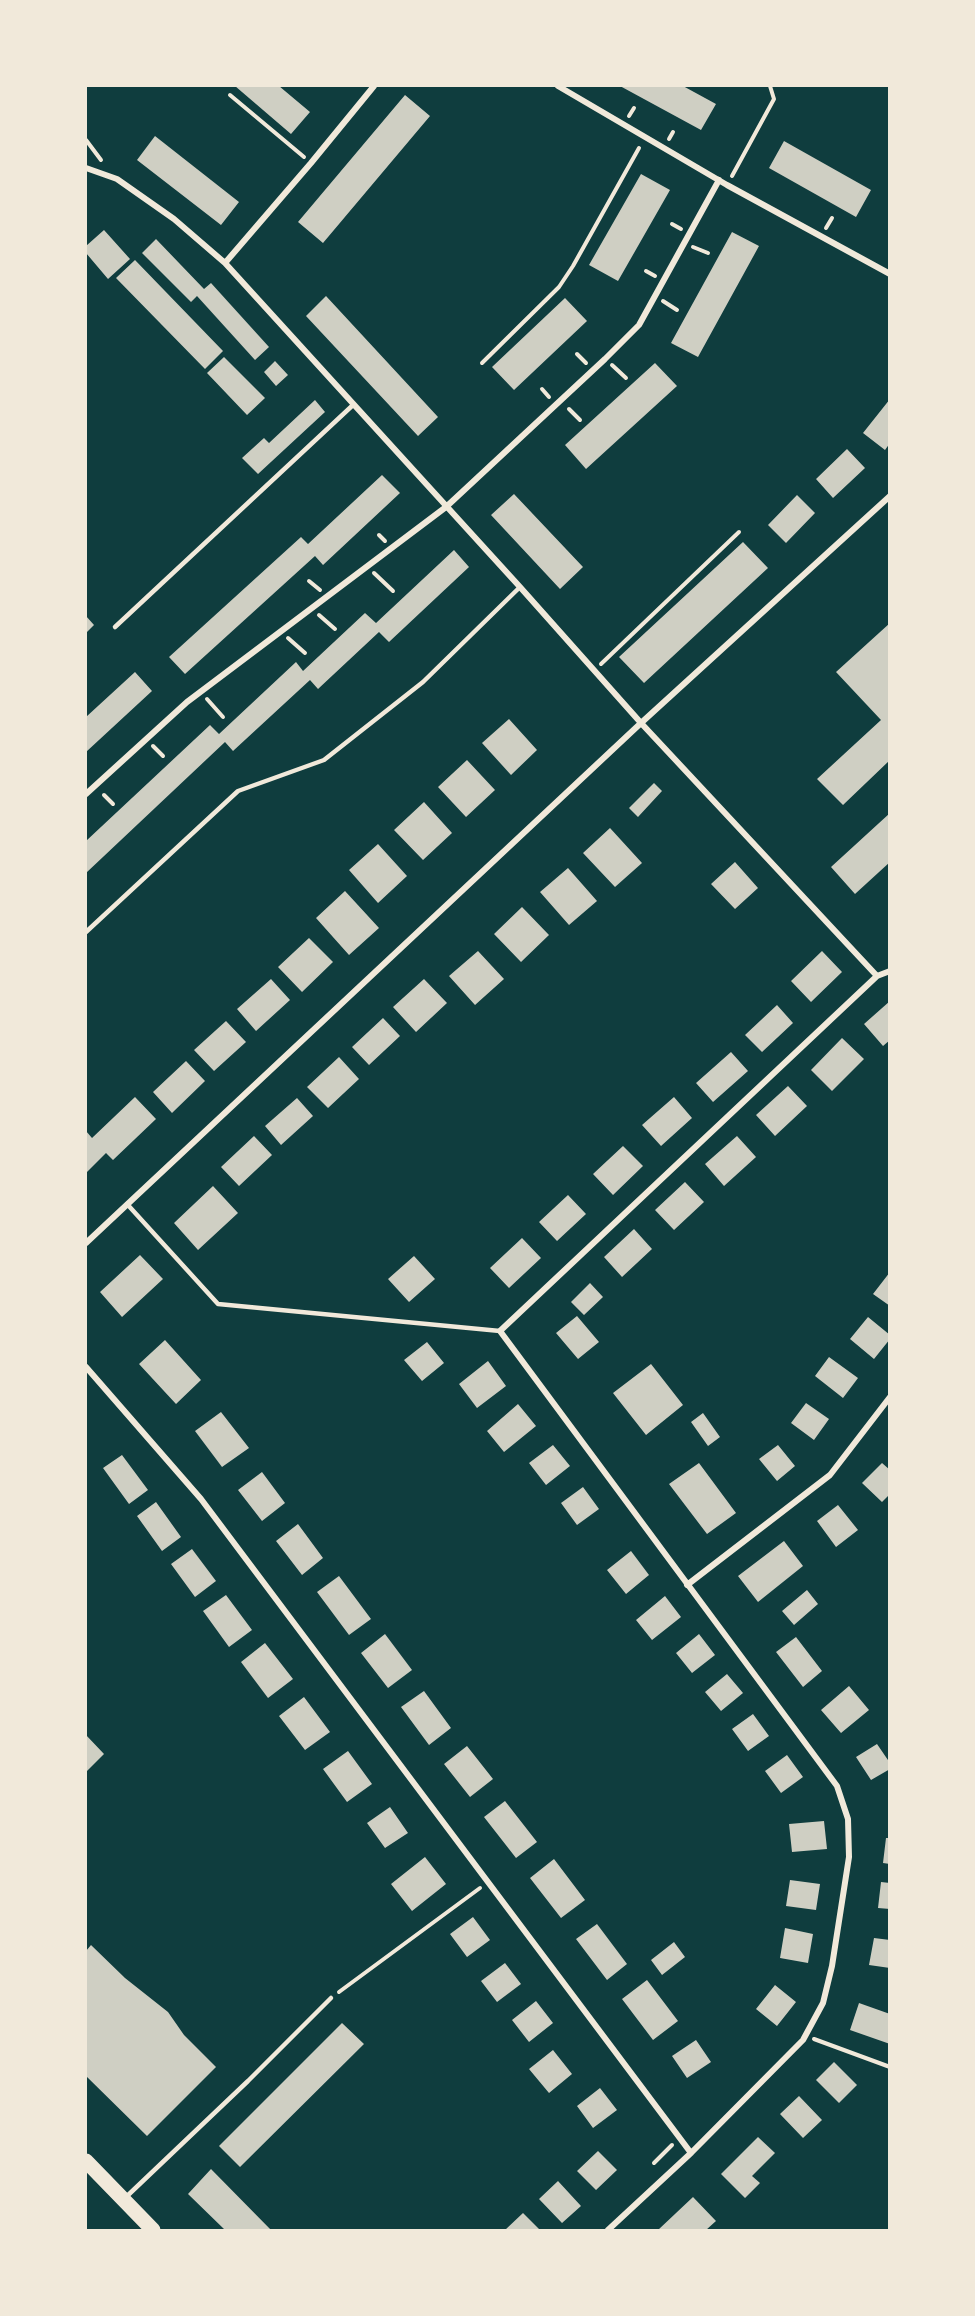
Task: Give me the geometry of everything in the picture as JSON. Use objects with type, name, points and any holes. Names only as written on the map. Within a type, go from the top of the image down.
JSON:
[{"type":"main road","points":[[86,2161],[153,2230]]},
{"type":"street","points":[[225,263],[374,86]]},
{"type":"street","points":[[558,86],[719,180],[890,274]]},
{"type":"street","points":[[86,168],[117,179],[174,219],[225,263],[641,723],[878,976]]},
{"type":"street","points":[[86,794],[200,692],[446,507],[639,326],[719,180]]},
{"type":"street","points":[[87,1238],[127,1204],[641,723],[890,495]]},
{"type":"street","points":[[608,2230],[691,2153],[805,2035],[823,2003],[832,1966],[849,1857],[848,1819],[837,1785],[500,1331],[878,976],[890,970]]},
{"type":"street","points":[[86,1367],[201,1499],[691,2153]]},
{"type":"street","points":[[687,1585],[830,1475],[890,1397]]},
{"type":"lane","points":[[115,627],[353,405]]},
{"type":"lane","points":[[86,932],[238,791],[324,760],[423,682],[520,587]]},
{"type":"lane","points":[[127,1204],[218,1304],[500,1331]]},
{"type":"lane","points":[[123,2200],[331,1998]]},
{"type":"path","points":[[728,185],[774,99],[770,86]]},
{"type":"path","points":[[230,95],[311,163]]},
{"type":"path","points":[[482,363],[559,287],[645,136]]},
{"type":"path","points":[[594,671],[739,532]]},
{"type":"path","points":[[367,567],[393,591]]},
{"type":"path","points":[[311,608],[335,629]]},
{"type":"path","points":[[280,632],[305,653]]},
{"type":"path","points":[[200,692],[223,717]]},
{"type":"path","points":[[331,1998],[488,1882]]},
{"type":"path","points":[[805,2035],[890,2067]]},
{"type":"path","points":[[654,2163],[679,2138]]},
{"type":"building","points":[[235,86],[279,86],[310,112],[291,134]]},
{"type":"building","points":[[620,86],[683,86],[716,104],[701,130]]},
{"type":"building","points":[[405,95],[430,116],[323,243],[298,222]]},
{"type":"building","points":[[155,136],[239,202],[221,225],[137,160]]},
{"type":"building","points":[[784,141],[871,190],[856,217],[769,168]]},
{"type":"building","points":[[641,174],[670,190],[618,281],[589,265]]},
{"type":"building","points":[[104,230],[130,259],[108,279],[86,253],[86,246]]},
{"type":"building","points":[[732,232],[759,246],[698,357],[671,343]]},
{"type":"building","points":[[156,239],[204,289],[211,283],[269,347],[255,360],[197,296],[191,302],[142,253]]},
{"type":"building","points":[[135,260],[223,351],[205,369],[116,278]]},
{"type":"building","points":[[326,296],[438,417],[418,436],[306,316]]},
{"type":"building","points":[[565,298],[587,321],[514,390],[492,367]]},
{"type":"building","points":[[224,357],[265,398],[247,415],[207,373]]},
{"type":"building","points":[[275,361],[288,375],[276,386],[264,372]]},
{"type":"building","points":[[655,363],[677,386],[586,469],[565,445]]},
{"type":"building","points":[[890,399],[890,443],[885,450],[863,433]]},
{"type":"building","points":[[315,400],[325,412],[258,474],[242,458],[264,438],[269,443]]},
{"type":"building","points":[[847,449],[865,468],[833,498],[816,479]]},
{"type":"building","points":[[382,475],[400,493],[323,565],[315,556],[185,674],[169,657],[301,537],[308,544]]},
{"type":"building","points":[[514,494],[583,567],[560,589],[491,515]]},
{"type":"building","points":[[797,495],[815,513],[786,543],[768,525]]},
{"type":"building","points":[[743,542],[768,568],[644,683],[619,657]]},
{"type":"building","points":[[454,550],[469,567],[389,642],[379,632],[318,689],[310,680],[233,751],[225,742],[86,873],[86,841],[210,725],[219,734],[296,662],[303,671],[365,613],[376,623]]},
{"type":"building","points":[[86,616],[94,625],[86,633]]},
{"type":"building","points":[[890,623],[890,760],[843,805],[817,779],[881,720],[836,672]]},
{"type":"building","points":[[135,672],[152,691],[86,752],[86,717]]},
{"type":"building","points":[[509,719],[537,750],[511,775],[482,743]]},
{"type":"building","points":[[467,760],[495,790],[466,817],[438,787]]},
{"type":"building","points":[[654,783],[662,791],[638,817],[629,808]]},
{"type":"building","points":[[424,802],[452,833],[423,860],[394,830]]},
{"type":"building","points":[[890,813],[890,862],[855,894],[831,867]]},
{"type":"building","points":[[610,828],[642,863],[615,887],[583,853]]},
{"type":"building","points":[[378,844],[407,876],[378,903],[349,870]]},
{"type":"building","points":[[735,862],[758,888],[735,909],[711,884]]},
{"type":"building","points":[[568,868],[597,901],[569,925],[540,892]]},
{"type":"building","points":[[345,891],[379,928],[349,955],[316,918]]},
{"type":"building","points":[[522,907],[549,935],[521,962],[494,934]]},
{"type":"building","points":[[309,938],[333,962],[302,992],[278,967]]},
{"type":"building","points":[[478,951],[504,979],[475,1005],[449,976]]},
{"type":"building","points":[[822,951],[842,972],[811,1002],[791,981]]},
{"type":"building","points":[[271,979],[290,1000],[256,1031],[237,1009]]},
{"type":"building","points":[[424,979],[447,1003],[416,1032],[393,1007]]},
{"type":"building","points":[[890,1001],[890,1040],[883,1046],[864,1024]]},
{"type":"building","points":[[777,1005],[793,1023],[762,1052],[745,1035]]},
{"type":"building","points":[[383,1018],[400,1036],[369,1065],[352,1047]]},
{"type":"building","points":[[226,1021],[246,1042],[214,1071],[194,1050]]},
{"type":"building","points":[[842,1038],[864,1059],[832,1091],[811,1070]]},
{"type":"building","points":[[731,1052],[748,1071],[713,1102],[696,1083]]},
{"type":"building","points":[[339,1057],[359,1079],[328,1108],[307,1087]]},
{"type":"building","points":[[186,1061],[205,1081],[172,1113],[153,1092]]},
{"type":"building","points":[[788,1086],[807,1106],[775,1136],[756,1115]]},
{"type":"building","points":[[135,1097],[156,1119],[113,1160],[106,1153],[86,1173],[86,1131],[92,1138]]},
{"type":"building","points":[[674,1097],[692,1118],[661,1146],[642,1125]]},
{"type":"building","points":[[297,1098],[313,1116],[281,1145],[265,1126]]},
{"type":"building","points":[[254,1136],[272,1155],[239,1186],[221,1167]]},
{"type":"building","points":[[737,1136],[756,1157],[724,1186],[705,1164]]},
{"type":"building","points":[[623,1146],[643,1166],[613,1195],[593,1174]]},
{"type":"building","points":[[685,1182],[704,1202],[674,1230],[655,1210]]},
{"type":"building","points":[[213,1186],[238,1213],[198,1250],[174,1223]]},
{"type":"building","points":[[568,1195],[586,1214],[557,1241],[539,1222]]},
{"type":"building","points":[[634,1229],[652,1249],[622,1277],[604,1257]]},
{"type":"building","points":[[522,1238],[541,1258],[509,1288],[490,1268]]},
{"type":"building","points":[[140,1255],[163,1279],[122,1317],[100,1292]]},
{"type":"building","points":[[414,1256],[435,1279],[409,1302],[388,1279]]},
{"type":"building","points":[[890,1272],[890,1306],[873,1294]]},
{"type":"building","points":[[590,1283],[603,1297],[584,1315],[571,1302]]},
{"type":"building","points":[[577,1316],[599,1342],[578,1359],[556,1333]]},
{"type":"building","points":[[868,1317],[890,1335],[890,1339],[874,1359],[850,1339]]},
{"type":"building","points":[[165,1340],[201,1380],[176,1404],[139,1364]]},
{"type":"building","points":[[427,1342],[444,1363],[422,1381],[404,1360]]},
{"type":"building","points":[[829,1357],[858,1378],[843,1398],[815,1376]]},
{"type":"building","points":[[488,1361],[506,1386],[477,1408],[459,1384]]},
{"type":"building","points":[[651,1364],[683,1405],[646,1435],[613,1393]]},
{"type":"building","points":[[806,1403],[829,1419],[814,1440],[791,1423]]},
{"type":"building","points":[[518,1404],[536,1426],[504,1452],[487,1431]]},
{"type":"building","points":[[221,1412],[249,1448],[222,1467],[195,1431]]},
{"type":"building","points":[[703,1413],[720,1437],[708,1446],[691,1422]]},
{"type":"building","points":[[553,1445],[570,1466],[546,1485],[529,1463]]},
{"type":"building","points":[[778,1445],[795,1466],[777,1481],[759,1459]]},
{"type":"building","points":[[122,1455],[148,1490],[129,1504],[103,1468]]},
{"type":"building","points":[[699,1463],[736,1513],[707,1534],[669,1484]]},
{"type":"building","points":[[882,1463],[890,1470],[890,1494],[882,1502],[862,1483]]},
{"type":"building","points":[[262,1472],[285,1503],[262,1521],[238,1490]]},
{"type":"building","points":[[583,1487],[599,1509],[577,1525],[561,1503]]},
{"type":"building","points":[[156,1502],[181,1537],[162,1551],[137,1516]]},
{"type":"building","points":[[838,1505],[858,1530],[836,1547],[817,1521]]},
{"type":"building","points":[[298,1524],[323,1558],[302,1575],[276,1541]]},
{"type":"building","points":[[784,1541],[803,1566],[758,1602],[738,1576]]},
{"type":"building","points":[[192,1549],[216,1581],[195,1597],[171,1564]]},
{"type":"building","points":[[631,1551],[649,1575],[626,1594],[607,1570]]},
{"type":"building","points":[[339,1576],[371,1619],[349,1635],[317,1592]]},
{"type":"building","points":[[807,1590],[818,1604],[794,1625],[782,1611]]},
{"type":"building","points":[[226,1595],[252,1630],[229,1647],[203,1611]]},
{"type":"building","points":[[665,1596],[681,1617],[652,1640],[636,1620]]},
{"type":"building","points":[[385,1634],[412,1670],[388,1688],[361,1653]]},
{"type":"building","points":[[699,1634],[715,1655],[692,1673],[676,1653]]},
{"type":"building","points":[[796,1637],[822,1671],[803,1687],[776,1652]]},
{"type":"building","points":[[265,1643],[293,1679],[268,1698],[241,1662]]},
{"type":"building","points":[[727,1674],[743,1693],[721,1711],[705,1692]]},
{"type":"building","points":[[849,1686],[869,1710],[841,1733],[821,1710]]},
{"type":"building","points":[[424,1691],[451,1728],[429,1745],[401,1707]]},
{"type":"building","points":[[304,1697],[330,1732],[305,1750],[279,1716]]},
{"type":"building","points":[[753,1714],[769,1736],[748,1751],[732,1729]]},
{"type":"building","points":[[86,1735],[104,1754],[86,1772]]},
{"type":"building","points":[[877,1744],[890,1763],[890,1769],[871,1780],[856,1757]]},
{"type":"building","points":[[467,1746],[493,1779],[470,1797],[444,1764]]},
{"type":"building","points":[[348,1751],[372,1784],[347,1802],[323,1769]]},
{"type":"building","points":[[787,1755],[803,1777],[781,1793],[765,1771]]},
{"type":"building","points":[[505,1801],[537,1842],[516,1858],[484,1817]]},
{"type":"building","points":[[390,1807],[408,1833],[385,1848],[367,1823]]},
{"type":"building","points":[[824,1821],[827,1849],[792,1852],[789,1824]]},
{"type":"building","points":[[886,1838],[890,1838],[890,1864],[883,1863]]},
{"type":"building","points":[[425,1857],[446,1884],[412,1911],[391,1884]]},
{"type":"building","points":[[554,1859],[585,1900],[561,1918],[530,1878]]},
{"type":"building","points":[[790,1880],[820,1884],[816,1910],[786,1906]]},
{"type":"building","points":[[881,1882],[890,1883],[890,1909],[878,1908]]},
{"type":"building","points":[[473,1917],[490,1940],[467,1957],[450,1934]]},
{"type":"building","points":[[597,1924],[627,1964],[607,1980],[576,1939]]},
{"type":"building","points":[[785,1928],[813,1934],[808,1963],[780,1958]]},
{"type":"building","points":[[874,1938],[890,1940],[890,1968],[869,1965]]},
{"type":"building","points":[[674,1942],[685,1957],[662,1975],[651,1960]]},
{"type":"building","points":[[91,1945],[125,1978],[168,2012],[184,2035],[216,2067],[147,2136],[86,2076],[86,1951]]},
{"type":"building","points":[[505,1963],[521,1984],[497,2002],[481,1981]]},
{"type":"building","points":[[647,1980],[678,2021],[653,2040],[622,1999]]},
{"type":"building","points":[[775,1985],[796,2002],[777,2026],[756,2009]]},
{"type":"building","points":[[536,2001],[553,2023],[529,2042],[512,2020]]},
{"type":"building","points":[[859,2003],[890,2014],[890,2044],[850,2030]]},
{"type":"building","points":[[342,2023],[364,2044],[240,2167],[219,2146]]},
{"type":"building","points":[[696,2040],[711,2062],[687,2078],[672,2056]]},
{"type":"building","points":[[553,2050],[572,2074],[549,2093],[529,2069]]},
{"type":"building","points":[[834,2062],[857,2085],[839,2103],[816,2080]]},
{"type":"building","points":[[600,2088],[617,2110],[593,2128],[577,2106]]},
{"type":"building","points":[[799,2096],[822,2120],[803,2138],[780,2114]]},
{"type":"building","points":[[758,2137],[775,2153],[752,2176],[760,2183],[745,2198],[721,2174]]},
{"type":"building","points":[[598,2151],[617,2170],[596,2190],[577,2171]]},
{"type":"building","points":[[211,2169],[271,2230],[225,2230],[188,2194]]},
{"type":"building","points":[[558,2181],[581,2206],[562,2223],[539,2199]]},
{"type":"building","points":[[693,2197],[716,2221],[706,2230],[658,2230]]},
{"type":"building","points":[[523,2213],[540,2230],[505,2230]]}]
